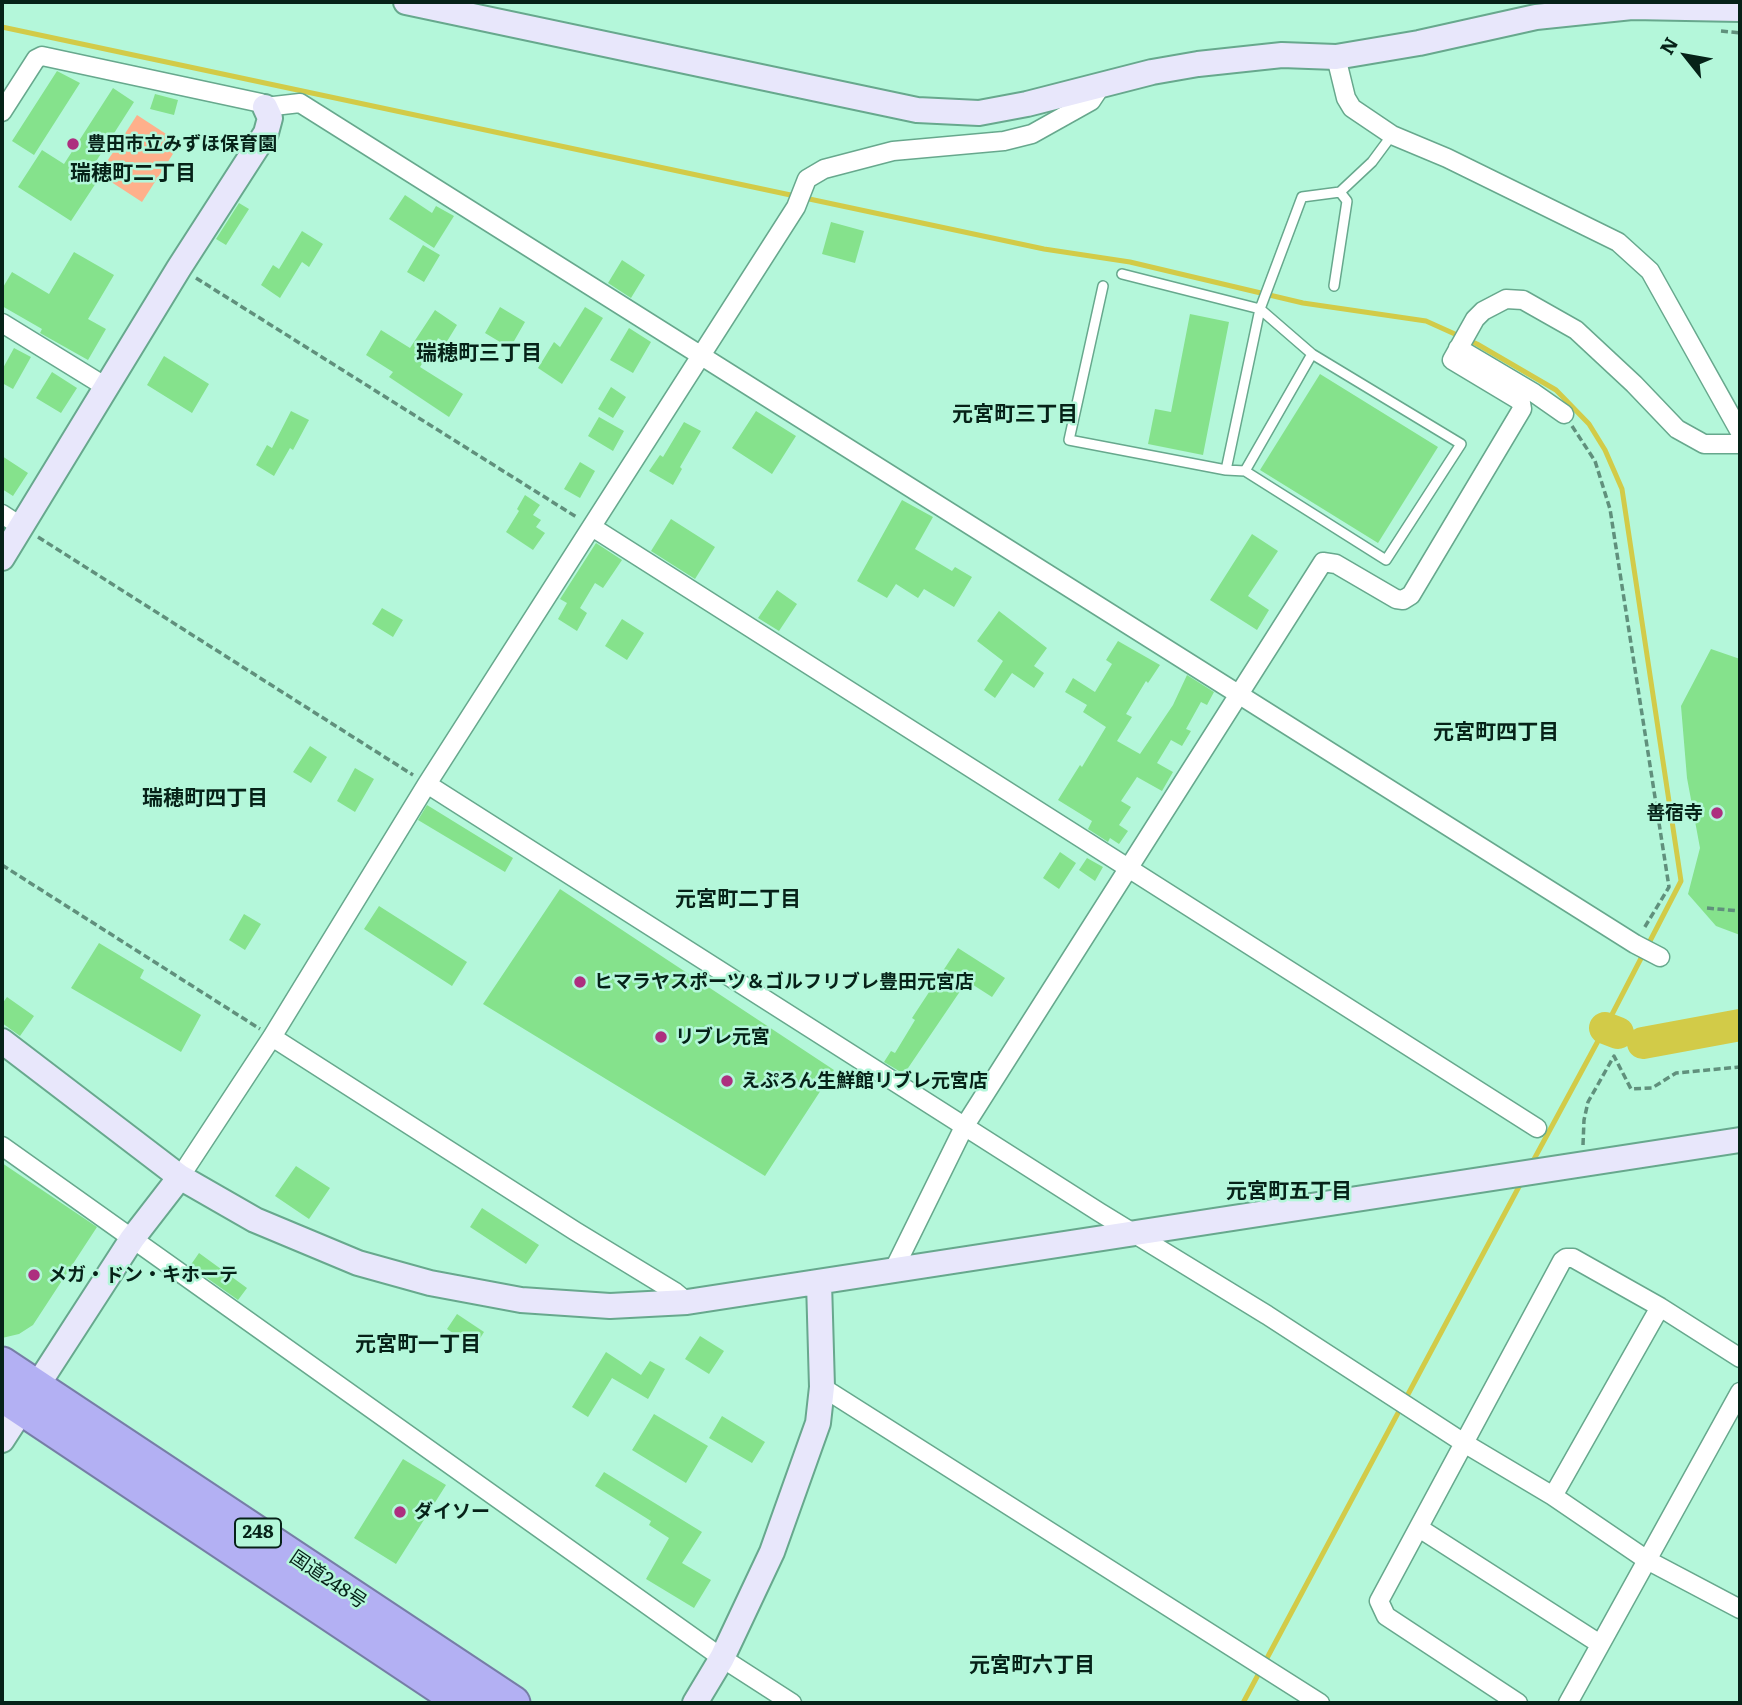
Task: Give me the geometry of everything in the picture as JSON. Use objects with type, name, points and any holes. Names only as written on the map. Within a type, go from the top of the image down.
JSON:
[{"type":"highway","name":"国道248号","points":[[2,1364],[20,1397],[464,1703]]},
{"type":"highway","name":"国道248号","points":[[20,1397],[513,1703]]},
{"type":"street","points":[[406,2],[918,110],[979,113],[1027,104],[1152,72],[1198,64],[1282,55],[1336,57],[1419,43],[1536,17],[1632,7],[1740,9]]},
{"type":"street","points":[[2,112],[36,59],[42,56],[261,103],[270,118],[266,133],[106,387],[12,520],[2,558]]},
{"type":"street","points":[[1336,57],[1346,98],[1352,108],[1392,135],[1447,158],[1618,242],[1650,271],[1740,432]]},
{"type":"street","points":[[2,1440],[20,1397],[132,1239],[180,1177],[272,1037],[427,784],[796,206],[807,179],[824,169],[893,151],[1004,141],[1032,134],[1091,101],[1101,86]]},
{"type":"street","points":[[265,107],[300,103],[1635,944],[1660,957]]},
{"type":"street","points":[[894,1269],[964,1127],[1323,562],[1336,564],[1396,599],[1403,600],[1410,595],[1522,409],[1517,399],[1452,360],[1483,311],[1507,299],[1523,300],[1576,330],[1677,429],[1704,444],[1740,444]]},
{"type":"street","points":[[2,323],[106,387]]},
{"type":"street","points":[[1459,347],[1564,414]]},
{"type":"street","points":[[592,527],[1537,1128]]},
{"type":"street","points":[[427,784],[964,1127],[1136,1233],[1464,1443],[1553,1496],[1647,1560],[1740,1609]]},
{"type":"street","points":[[272,1037],[688,1302]]},
{"type":"street","points":[[2,1041],[180,1177],[241,1213],[275,1229],[358,1263],[430,1283],[521,1300],[610,1306],[688,1302],[1740,1140]]},
{"type":"street","points":[[2,1146],[722,1658],[792,1703]]},
{"type":"street","points":[[1518,1703],[1386,1616],[1379,1601],[1562,1261],[1573,1258],[1660,1307],[1740,1358]]},
{"type":"street","points":[[695,1703],[722,1658],[772,1552],[818,1423],[822,1387],[818,1282]]},
{"type":"street","points":[[1553,1496],[1660,1307]]},
{"type":"street","points":[[822,1387],[1320,1703]]},
{"type":"street","points":[[1568,1703],[1740,1392]]},
{"type":"street","points":[[1419,1528],[1600,1644]]},
{"type":"lane","points":[[1226,470],[1260,309],[1302,197],[1340,192],[1372,162],[1392,135]]},
{"type":"lane","points":[[1334,286],[1347,201],[1340,192]]},
{"type":"lane","points":[[1103,286],[1069,440],[1226,470],[1245,471],[1386,560],[1461,444],[1312,354],[1260,309],[1122,274]]},
{"type":"lane","points":[[1245,471],[1312,354]]},
{"type":"path","points":[[179,268],[592,527]]},
{"type":"path","points":[[1564,414],[1595,461],[1610,509],[1669,887],[1635,944]]},
{"type":"path","points":[[12,520],[427,784]]},
{"type":"path","points":[[2,865],[272,1037]]},
{"type":"path","points":[[1707,908],[1740,911]]},
{"type":"path","points":[[1582,1165],[1584,1120],[1588,1102],[1614,1056],[1631,1089],[1652,1088],[1676,1073],[1740,1067]]},
{"type":"shaded area","points":[[137,115],[180,143],[142,202],[99,174]]},
{"type":"building","points":[[57,71],[80,83],[34,155],[12,141]]},
{"type":"building","points":[[113,88],[134,102],[86,177],[96,183],[71,221],[18,187],[42,150],[64,164]]},
{"type":"building","points":[[155,94],[178,100],[174,115],[150,109]]},
{"type":"building","points":[[405,195],[432,213],[436,206],[454,216],[434,248],[389,219]]},
{"type":"building","points":[[239,203],[249,209],[226,245],[216,239]]},
{"type":"building","points":[[831,222],[864,231],[855,263],[822,254]]},
{"type":"building","points":[[302,231],[323,244],[309,267],[302,262],[280,298],[261,285],[273,265],[279,269]]},
{"type":"building","points":[[423,245],[440,255],[424,282],[407,272]]},
{"type":"building","points":[[74,252],[114,275],[88,319],[106,329],[88,360],[40,333],[42,329],[2,306],[2,289],[12,272],[49,294]]},
{"type":"building","points":[[622,260],[645,275],[631,298],[608,283]]},
{"type":"building","points":[[500,307],[525,322],[510,348],[485,333]]},
{"type":"building","points":[[585,307],[603,318],[562,384],[538,368],[554,342],[560,347]]},
{"type":"building","points":[[435,310],[457,325],[446,343],[438,338],[420,367],[463,394],[449,417],[389,377],[393,372],[366,355],[381,330],[410,348]]},
{"type":"building","points":[[1190,314],[1229,322],[1203,455],[1148,444],[1155,409],[1171,412]]},
{"type":"building","points":[[629,328],[651,342],[633,373],[610,360]]},
{"type":"building","points":[[14,348],[31,357],[13,389],[2,383],[2,370]]},
{"type":"building","points":[[164,356],[209,384],[192,413],[147,385]]},
{"type":"building","points":[[52,372],[77,388],[61,413],[36,398]]},
{"type":"building","points":[[1320,374],[1438,447],[1378,543],[1260,470]]},
{"type":"building","points":[[611,387],[626,397],[613,418],[598,409]]},
{"type":"building","points":[[291,411],[309,420],[293,450],[290,448],[274,476],[256,465],[267,445],[272,448]]},
{"type":"building","points":[[756,411],[796,436],[772,474],[732,448]]},
{"type":"building","points":[[599,417],[624,431],[613,451],[588,436]]},
{"type":"building","points":[[684,422],[701,431],[673,485],[649,471],[660,455],[663,457]]},
{"type":"building","points":[[2,456],[28,473],[13,496],[2,489]]},
{"type":"building","points":[[580,462],[595,471],[580,498],[564,489]]},
{"type":"building","points":[[525,495],[540,505],[533,515],[541,520],[536,527],[545,533],[533,550],[506,532]]},
{"type":"building","points":[[902,500],[933,517],[915,549],[952,571],[955,567],[972,577],[954,607],[924,589],[918,598],[896,584],[887,598],[857,581]]},
{"type":"building","points":[[671,519],[715,547],[695,579],[651,551]]},
{"type":"building","points":[[1252,534],[1278,551],[1248,596],[1269,610],[1257,630],[1210,600]]},
{"type":"building","points":[[596,543],[622,560],[603,588],[595,583],[580,608],[587,613],[577,631],[558,619],[567,603],[560,599]]},
{"type":"building","points":[[777,590],[797,604],[779,631],[758,618]]},
{"type":"building","points":[[382,608],[403,620],[393,637],[372,624]]},
{"type":"building","points":[[999,611],[1047,648],[1034,666],[1044,673],[1034,688],[1012,673],[995,698],[984,690],[1003,661],[977,641]]},
{"type":"building","points":[[622,619],[644,633],[627,660],[605,646]]},
{"type":"building","points":[[1118,641],[1160,665],[1148,683],[1146,681],[1126,714],[1132,717],[1117,741],[1140,754],[1173,705],[1187,675],[1214,692],[1207,705],[1201,702],[1186,729],[1191,731],[1182,746],[1171,740],[1157,763],[1173,772],[1162,791],[1137,777],[1121,801],[1131,807],[1119,825],[1128,831],[1119,844],[1110,838],[1108,842],[1088,829],[1092,821],[1058,800],[1106,727],[1083,712],[1087,705],[1065,692],[1073,678],[1095,692],[1112,664],[1106,660]]},
{"type":"building","name":"善宿寺","points":[[1711,649],[1740,659],[1740,935],[1716,926],[1688,894],[1700,848],[1687,778],[1681,706]]},
{"type":"building","points":[[310,746],[327,757],[311,783],[293,772]]},
{"type":"building","points":[[355,768],[374,779],[355,812],[337,801]]},
{"type":"building","points":[[427,805],[513,858],[505,872],[418,820]]},
{"type":"building","points":[[1060,852],[1076,863],[1059,889],[1043,878]]},
{"type":"building","points":[[1087,858],[1103,867],[1095,881],[1079,870]]},
{"type":"building","name":"リブレ元宮","points":[[560,889],[834,1070],[765,1176],[483,1004]]},
{"type":"building","points":[[379,906],[467,962],[452,986],[364,929]]},
{"type":"building","points":[[244,914],[261,924],[245,950],[229,940]]},
{"type":"building","points":[[99,943],[144,970],[140,978],[201,1015],[181,1052],[71,988]]},
{"type":"building","points":[[958,948],[1005,978],[992,997],[967,981],[904,1074],[884,1062],[891,1051],[895,1053],[915,1020],[912,1018]]},
{"type":"building","points":[[7,997],[34,1016],[20,1036],[2,1023],[2,1004]]},
{"type":"building","name":"メガ・ドン・キホーテ","points":[[2,1163],[97,1227],[33,1325],[19,1334],[2,1338]]},
{"type":"building","points":[[296,1166],[330,1188],[309,1219],[275,1196]]},
{"type":"building","points":[[482,1208],[539,1245],[526,1264],[470,1227]]},
{"type":"building","points":[[199,1253],[247,1288],[238,1300],[190,1266]]},
{"type":"building","points":[[457,1314],[484,1332],[474,1348],[447,1329]]},
{"type":"building","points":[[700,1336],[724,1351],[709,1374],[685,1359]]},
{"type":"building","points":[[606,1352],[641,1375],[650,1361],[665,1369],[648,1399],[612,1378],[588,1417],[572,1407]]},
{"type":"building","points":[[654,1414],[708,1446],[686,1483],[632,1450]]},
{"type":"building","points":[[722,1416],[765,1442],[752,1463],[709,1438]]},
{"type":"building","name":"ダイソー","points":[[403,1459],[446,1485],[396,1564],[354,1538]]},
{"type":"building","points":[[604,1472],[702,1532],[682,1563],[711,1580],[694,1608],[646,1579],[669,1538],[649,1525],[651,1521],[595,1486]]},
{"type":"waterway","points":[[2,27],[1044,249],[1130,262],[1303,303],[1426,321],[1477,344],[1556,390],[1589,424],[1605,450],[1622,489],[1681,881],[1532,1163]]},
{"type":"waterway","points":[[1643,1043],[1740,1025]]},
{"type":"waterway","points":[[1605,1028],[1618,1033]]},
{"type":"waterway","points":[[1243,1703],[1522,1181]]},
{"type":"place","name":"豊田市立みずほ保育園","points":[[73,144]]},
{"type":"place","name":"善宿寺","points":[[1717,813]]},
{"type":"place","name":"ヒマラヤスポーツ＆ゴルフリブレ豊田元宮店","points":[[580,982]]},
{"type":"place","name":"リブレ元宮","points":[[661,1037]]},
{"type":"place","name":"えぷろん生鮮館リブレ元宮店","points":[[727,1081]]},
{"type":"place","name":"メガ・ドン・キホーテ","points":[[34,1275]]},
{"type":"place","name":"ダイソー","points":[[400,1512]]},
{"type":"district","name":"瑞穂町二丁目","points":[[133,174]]},
{"type":"district","name":"瑞穂町三丁目","points":[[479,354]]},
{"type":"district","name":"元宮町三丁目","points":[[1015,415]]},
{"type":"district","name":"元宮町四丁目","points":[[1496,733]]},
{"type":"district","name":"瑞穂町四丁目","points":[[205,799]]},
{"type":"district","name":"元宮町二丁目","points":[[738,900]]},
{"type":"district","name":"元宮町五丁目","points":[[1289,1192]]},
{"type":"district","name":"元宮町一丁目","points":[[418,1345]]},
{"type":"district","name":"元宮町六丁目","points":[[1032,1666]]}]
